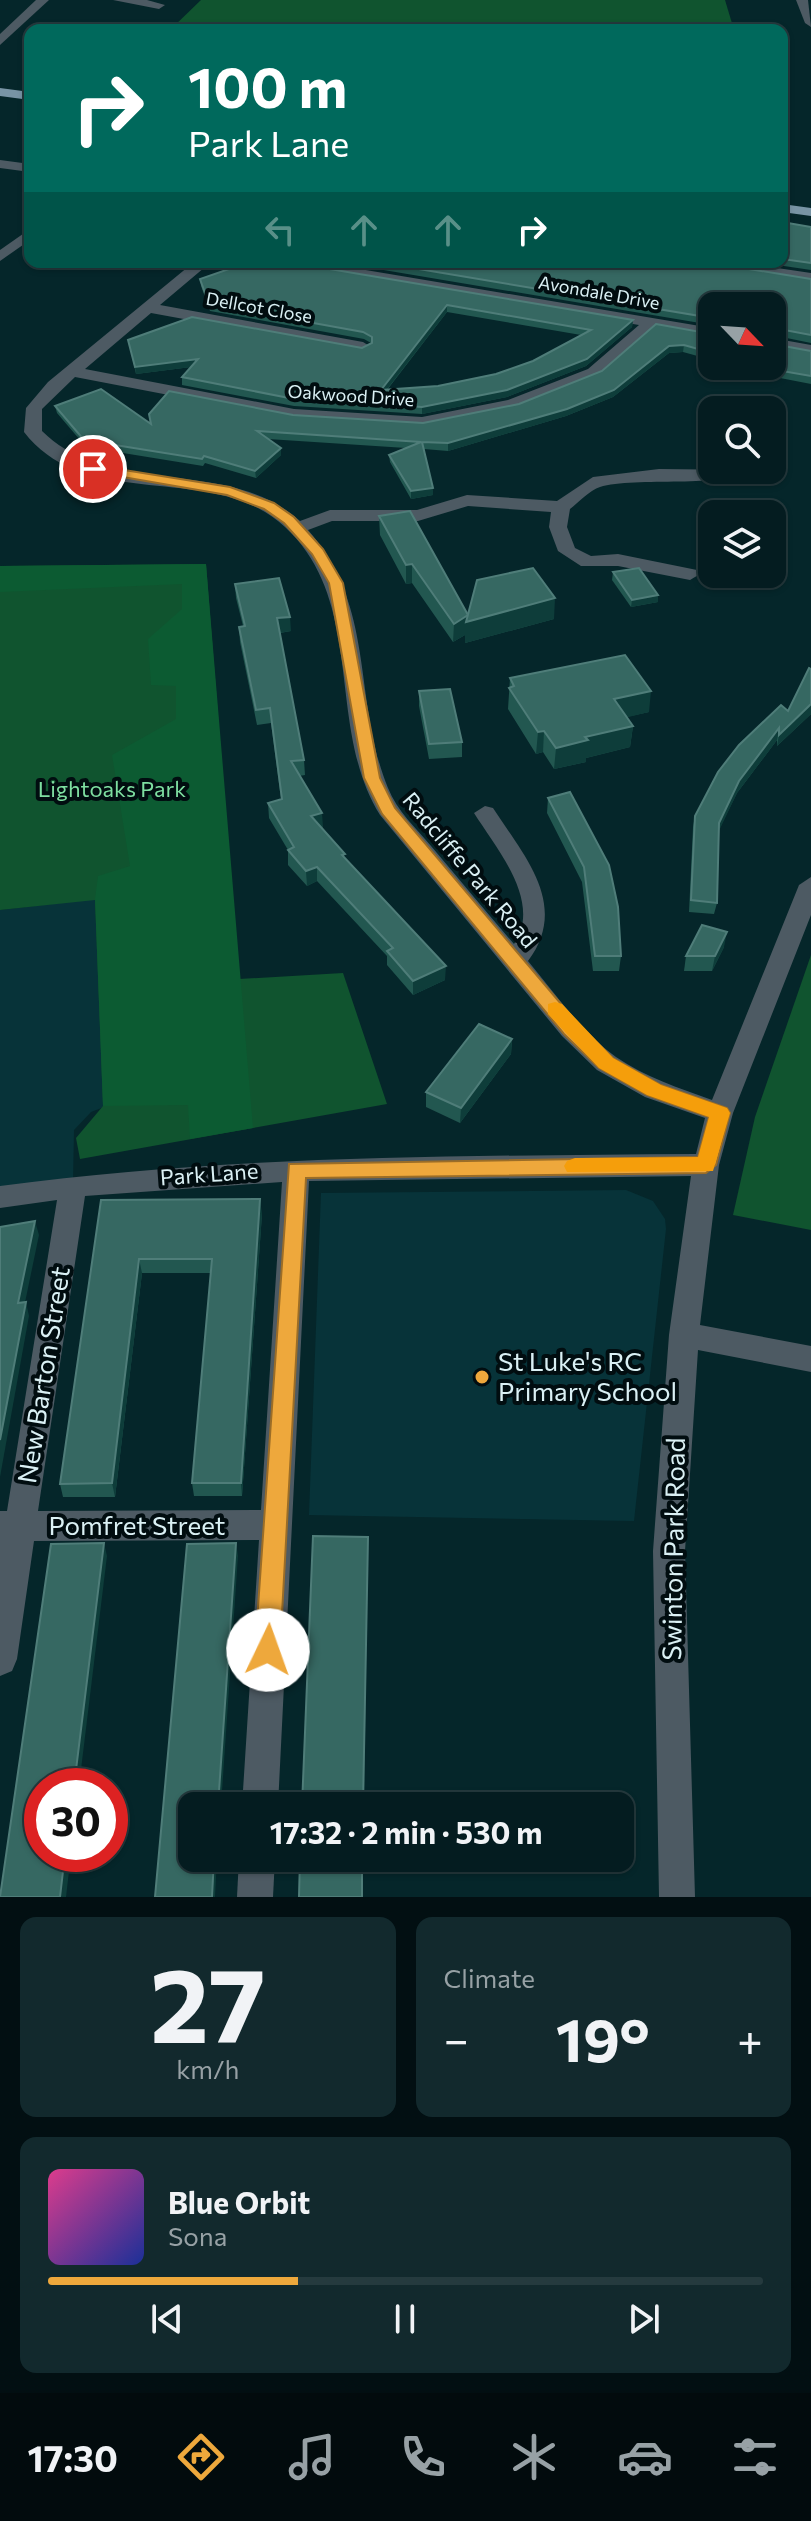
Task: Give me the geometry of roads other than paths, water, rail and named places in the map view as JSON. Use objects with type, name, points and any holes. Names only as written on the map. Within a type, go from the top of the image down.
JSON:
[{"type":"main road","points":[[0,92],[24,95]]},
{"type":"main road","points":[[788,209],[811,212]]},
{"type":"street","points":[[3,35],[43,0]]},
{"type":"street","points":[[119,0],[159,5]]},
{"type":"street","points":[[802,0],[811,23]]},
{"type":"street","points":[[3,35],[24,36]]},
{"type":"street","points":[[0,164],[24,167]]},
{"type":"street","points":[[0,257],[24,238]]},
{"type":"street","name":"Radcliffe Park Road","points":[[196,268],[39,401],[32,416],[33,432],[47,447],[76,463],[109,473],[243,495],[269,506],[297,528],[327,565],[342,602],[376,790],[388,810],[571,1029],[606,1063],[654,1090],[720,1113]]},
{"type":"street","name":"Avondale Drive","points":[[327,268],[698,330]]},
{"type":"street","points":[[746,268],[811,278]]},
{"type":"street","name":"Dellcot Close","points":[[149,308],[363,347]]},
{"type":"street","name":"Oakwood Drive","points":[[72,371],[294,414],[422,422],[512,404],[594,372],[652,322]]},
{"type":"street","points":[[786,346],[811,350]]},
{"type":"street","points":[[297,528],[330,516],[418,515],[467,500],[561,507],[593,482],[659,474],[698,475]]},
{"type":"street","points":[[561,507],[558,527],[567,551],[588,562],[618,560],[690,574]]},
{"type":"street","points":[[485,813],[527,881],[535,912],[535,934],[514,961]]},
{"type":"street","name":"Swinton Park Road","points":[[677,1897],[669,1551],[684,1335],[706,1165],[720,1113],[811,885]]},
{"type":"street","name":"Park Lane","points":[[0,1197],[73,1185],[177,1175],[296,1170],[706,1165]]},
{"type":"street","points":[[261,1792],[296,1170]]},
{"type":"street","name":"New Barton Street","points":[[0,1659],[10,1526],[73,1185]]},
{"type":"street","points":[[684,1335],[811,1359]]},
{"type":"street","name":"Pomfret Street","points":[[10,1526],[274,1525]]},
{"type":"street","points":[[255,1897],[256,1872]]},
{"type":"place","name":"St Luke's RC Primary School","points":[[482,1377]]},
{"type":"park label","name":"Lightoaks Park","points":[[112,789]]}]
